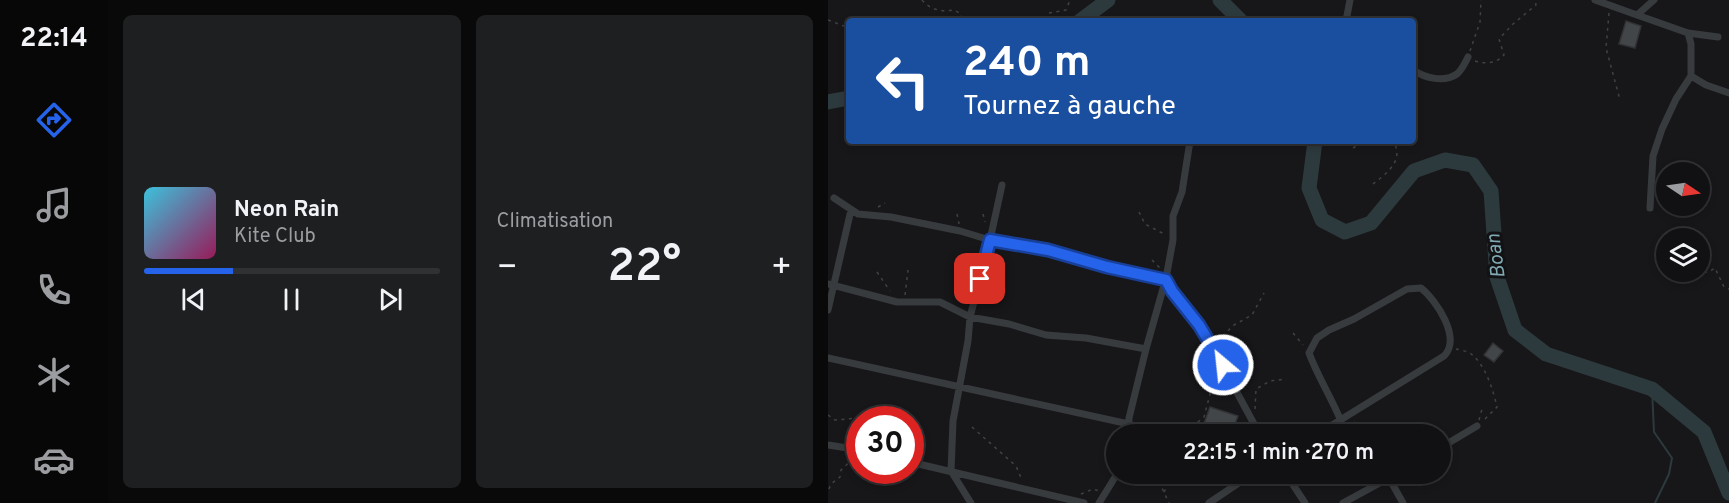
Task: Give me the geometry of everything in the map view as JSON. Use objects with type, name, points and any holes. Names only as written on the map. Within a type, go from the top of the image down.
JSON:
[{"type":"street","points":[[1347,18],[1350,0]]},
{"type":"street","points":[[1595,0],[1688,33],[1718,37]]},
{"type":"street","points":[[1636,15],[1654,0]]},
{"type":"street","points":[[1650,208],[1653,156],[1672,109],[1691,76],[1691,44],[1688,33]]},
{"type":"street","points":[[1416,71],[1433,78],[1448,78],[1458,74],[1468,57]]},
{"type":"street","points":[[1691,76],[1729,93]]},
{"type":"street","points":[[1131,424],[1129,418],[1166,278],[1173,239],[1173,216],[1182,192],[1190,144]]},
{"type":"street","points":[[971,503],[951,471],[953,421],[970,317],[1002,185]]},
{"type":"street","points":[[834,198],[851,210],[865,216],[891,217],[960,231],[990,240],[1048,250],[1107,267],[1166,278]]},
{"type":"street","points":[[828,310],[831,285],[851,210]]},
{"type":"street","points":[[1166,278],[1172,291],[1199,325],[1212,346],[1254,424]]},
{"type":"street","points":[[831,285],[901,302],[940,302],[970,317],[1009,324],[1046,336],[1086,338],[1146,349]]},
{"type":"street","points":[[1336,424],[1341,421],[1444,356],[1450,347],[1451,336],[1446,323],[1427,293],[1421,288],[1407,289],[1354,320],[1329,330],[1317,338],[1309,353],[1317,376],[1333,402],[1341,421]]},
{"type":"street","points":[[828,357],[1126,424]]},
{"type":"street","points":[[1451,441],[1477,426]]},
{"type":"street","points":[[828,445],[846,448]]},
{"type":"street","points":[[924,465],[1084,503]]},
{"type":"street","points":[[1099,503],[1111,484]]},
{"type":"street","points":[[1209,503],[1237,484]]},
{"type":"street","points":[[1293,484],[1305,503]]},
{"type":"street","points":[[1343,503],[1378,484]]},
{"type":"street","points":[[1396,484],[1403,503]]},
{"type":"path","points":[[922,0],[926,5],[943,12],[954,10],[961,14],[961,18]]},
{"type":"path","points":[[1049,13],[1066,10],[1070,0]]},
{"type":"path","points":[[1481,0],[1480,22],[1468,57],[1477,62],[1494,63],[1504,55],[1499,39],[1513,24],[1536,6],[1535,0]]},
{"type":"path","points":[[1610,6],[1606,48],[1620,100]]},
{"type":"path","points":[[828,20],[846,27]]},
{"type":"path","points":[[1353,148],[1360,144]]},
{"type":"path","points":[[1373,184],[1391,169],[1398,156],[1396,144]]},
{"type":"path","points":[[1139,212],[1145,224],[1173,239]]},
{"type":"path","points":[[1152,260],[1166,278]]},
{"type":"path","points":[[1710,271],[1715,268],[1724,287],[1729,289]]},
{"type":"path","points":[[901,302],[908,270]]},
{"type":"path","points":[[877,272],[901,302]]},
{"type":"path","points":[[1212,346],[1234,325],[1252,315],[1264,293]]},
{"type":"path","points":[[1293,333],[1309,353]]},
{"type":"path","points":[[1450,347],[1470,353],[1480,365],[1493,389],[1497,407],[1477,426]]},
{"type":"path","points":[[1196,424],[1204,417],[1212,383],[1223,365]]},
{"type":"path","points":[[1255,424],[1256,389],[1270,381],[1286,379]]},
{"type":"path","points":[[1477,426],[1482,409]]},
{"type":"path","points":[[828,415],[835,420],[846,420]]},
{"type":"path","points":[[1348,416],[1355,424]]},
{"type":"path","points":[[972,427],[1016,466],[1020,477],[1035,492]]},
{"type":"path","points":[[829,489],[831,484],[840,477],[841,470],[846,465]]},
{"type":"path","points":[[1161,484],[1168,503]]},
{"type":"path","points":[[1164,493],[1169,484]]},
{"type":"path","points":[[1068,500],[1093,489],[1106,492]]},
{"type":"building","points":[[1626,21],[1641,26],[1635,48],[1619,44]]},
{"type":"building","points":[[1493,343],[1503,351],[1494,362],[1484,355]]},
{"type":"building","points":[[1210,407],[1238,416],[1235,424],[1204,424]]},
{"type":"waterway","name":"Boan","points":[[1084,18],[1108,0]]},
{"type":"waterway","name":"Boan","points":[[1220,0],[1238,18]]},
{"type":"waterway","name":"Boan","points":[[828,102],[846,99]]},
{"type":"waterway","name":"Boan","points":[[1315,144],[1309,188],[1322,220],[1345,232],[1371,223],[1414,171],[1445,160],[1473,165],[1491,191],[1497,277],[1515,330],[1546,354],[1652,389],[1704,432],[1729,493]]},
{"type":"waterway","points":[[1652,389],[1654,432],[1672,458],[1669,474],[1655,503]]},
{"type":"route","points":[[980,279],[990,240],[1048,250],[1107,267],[1166,280],[1199,325],[1223,365]]}]
